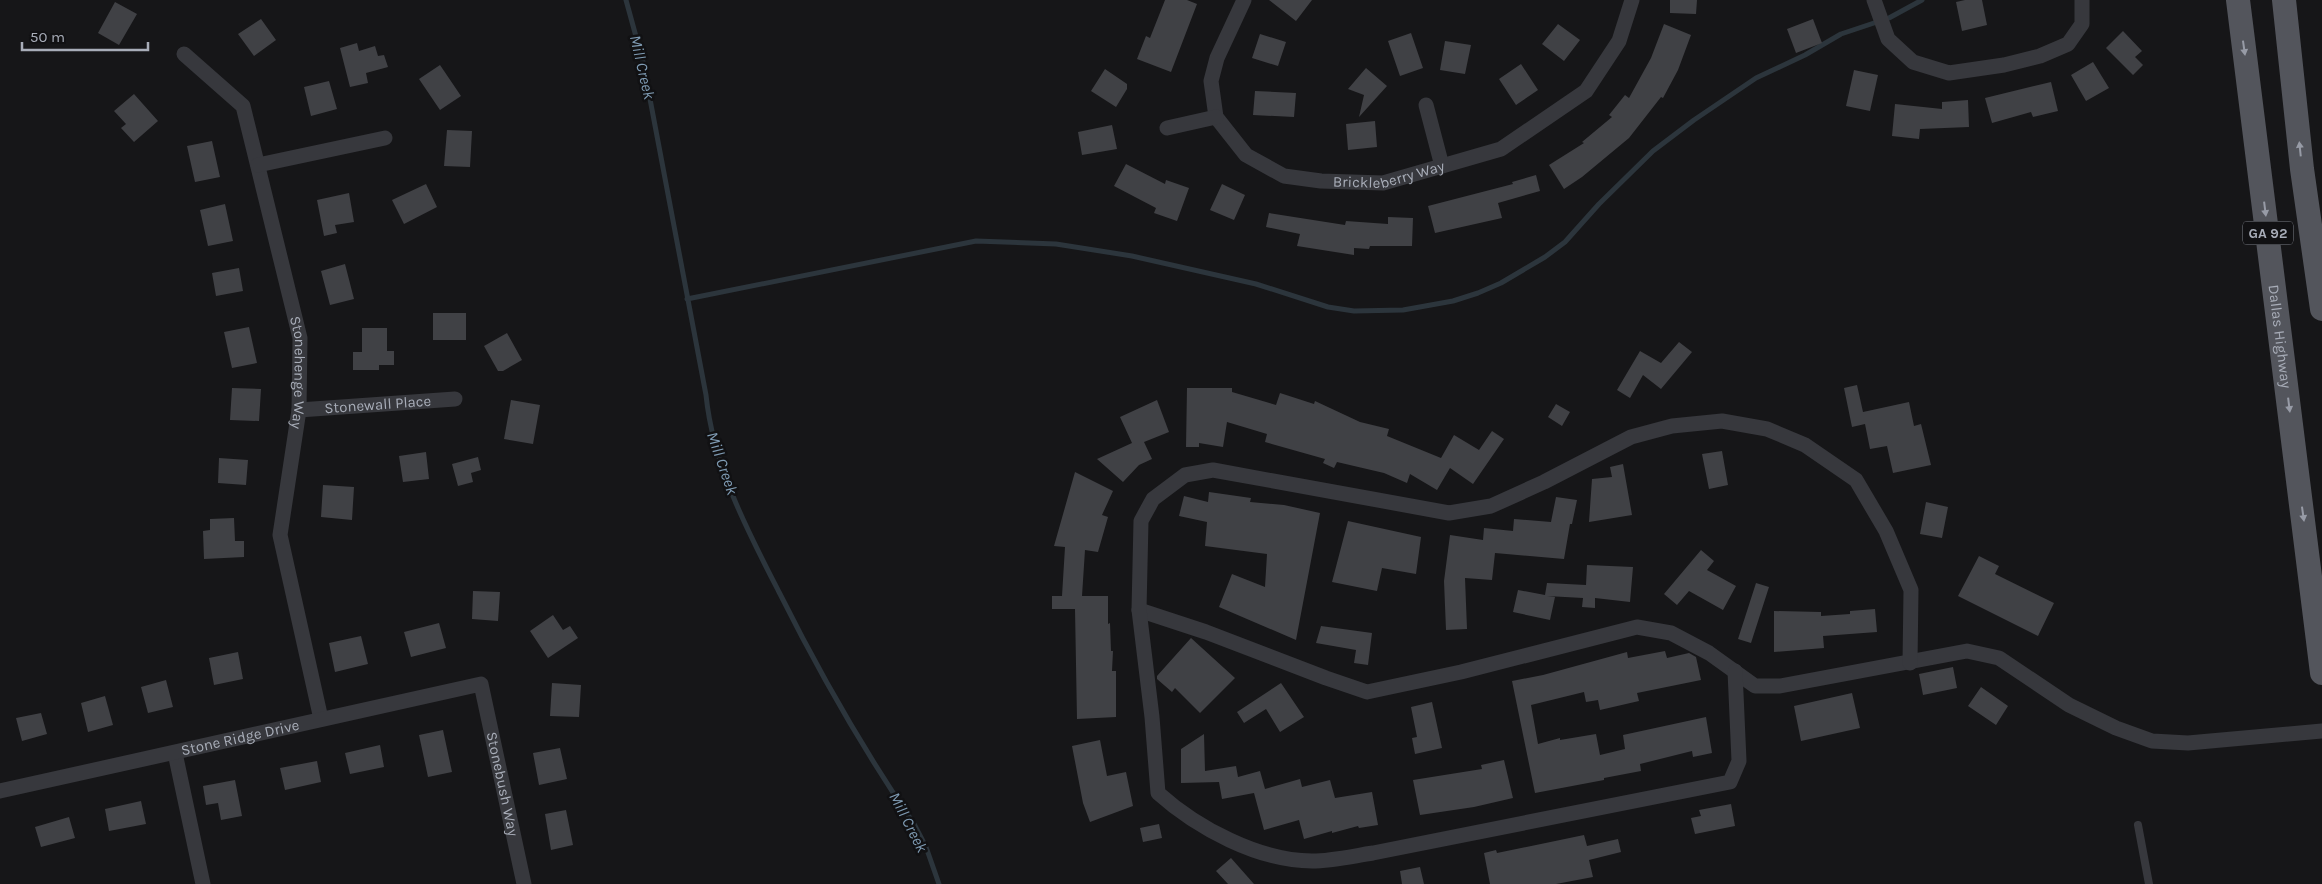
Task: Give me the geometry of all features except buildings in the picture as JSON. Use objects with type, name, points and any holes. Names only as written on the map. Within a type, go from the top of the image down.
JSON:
[{"type":"main road","name":"Dallas Highway","points":[[2238,0],[2263,186],[2322,673]]},
{"type":"main road","name":"GA 92","points":[[2284,0],[2302,169],[2322,309]]},
{"type":"street","points":[[1167,128],[1216,117],[1211,82],[1217,58],[1244,0]]},
{"type":"street","name":"Brickleberry Way","points":[[1216,117],[1246,155],[1284,176],[1320,181],[1383,183],[1501,149],[1586,91],[1619,41],[1632,0]]},
{"type":"street","points":[[1874,0],[1888,39],[1913,62],[1949,73],[2004,65],[2040,56],[2068,44],[2082,24],[2082,0]]},
{"type":"street","name":"Stonehenge Way","points":[[184,54],[243,106],[300,338],[299,410],[280,535],[321,719]]},
{"type":"street","points":[[1426,104],[1442,166]]},
{"type":"street","points":[[258,166],[386,138]]},
{"type":"street","name":"Stonewall Place","points":[[299,410],[455,399]]},
{"type":"street","points":[[1735,671],[1739,761],[1730,782],[1372,853],[1313,861],[1278,859],[1235,843],[1174,807],[1158,793],[1152,717],[1139,610],[1141,521],[1153,499],[1185,475],[1213,470],[1449,513],[1491,506],[1544,482],[1631,437],[1672,426],[1722,421],[1767,429],[1805,445],[1856,480],[1886,531],[1911,590],[1910,663]]},
{"type":"street","points":[[1139,610],[1206,632],[1366,692],[1461,672],[1637,627],[1671,633],[1709,653],[1755,686],[1780,686],[1967,651],[1999,658],[2069,705],[2116,728],[2152,741],[2188,743],[2322,731]]},
{"type":"street","name":"Stone Ridge Drive","points":[[0,791],[481,684]]},
{"type":"street","name":"Stonebush Way","points":[[481,684],[524,884]]},
{"type":"street","points":[[175,753],[204,884]]},
{"type":"lane","points":[[2138,825],[2149,884]]},
{"type":"waterway","name":"Mill Creek","points":[[626,0],[643,62],[710,421],[724,472],[755,545],[794,622],[860,740],[914,824],[926,847],[939,884]]},
{"type":"waterway","points":[[687,299],[976,241],[1056,244],[1132,256],[1256,284],[1328,307],[1354,311],[1403,310],[1453,301],[1501,283],[1545,257],[1565,242],[1599,204],[1653,151],[1694,120],[1756,78],[1805,55],[1841,34],[1889,18],[1922,0]]}]
